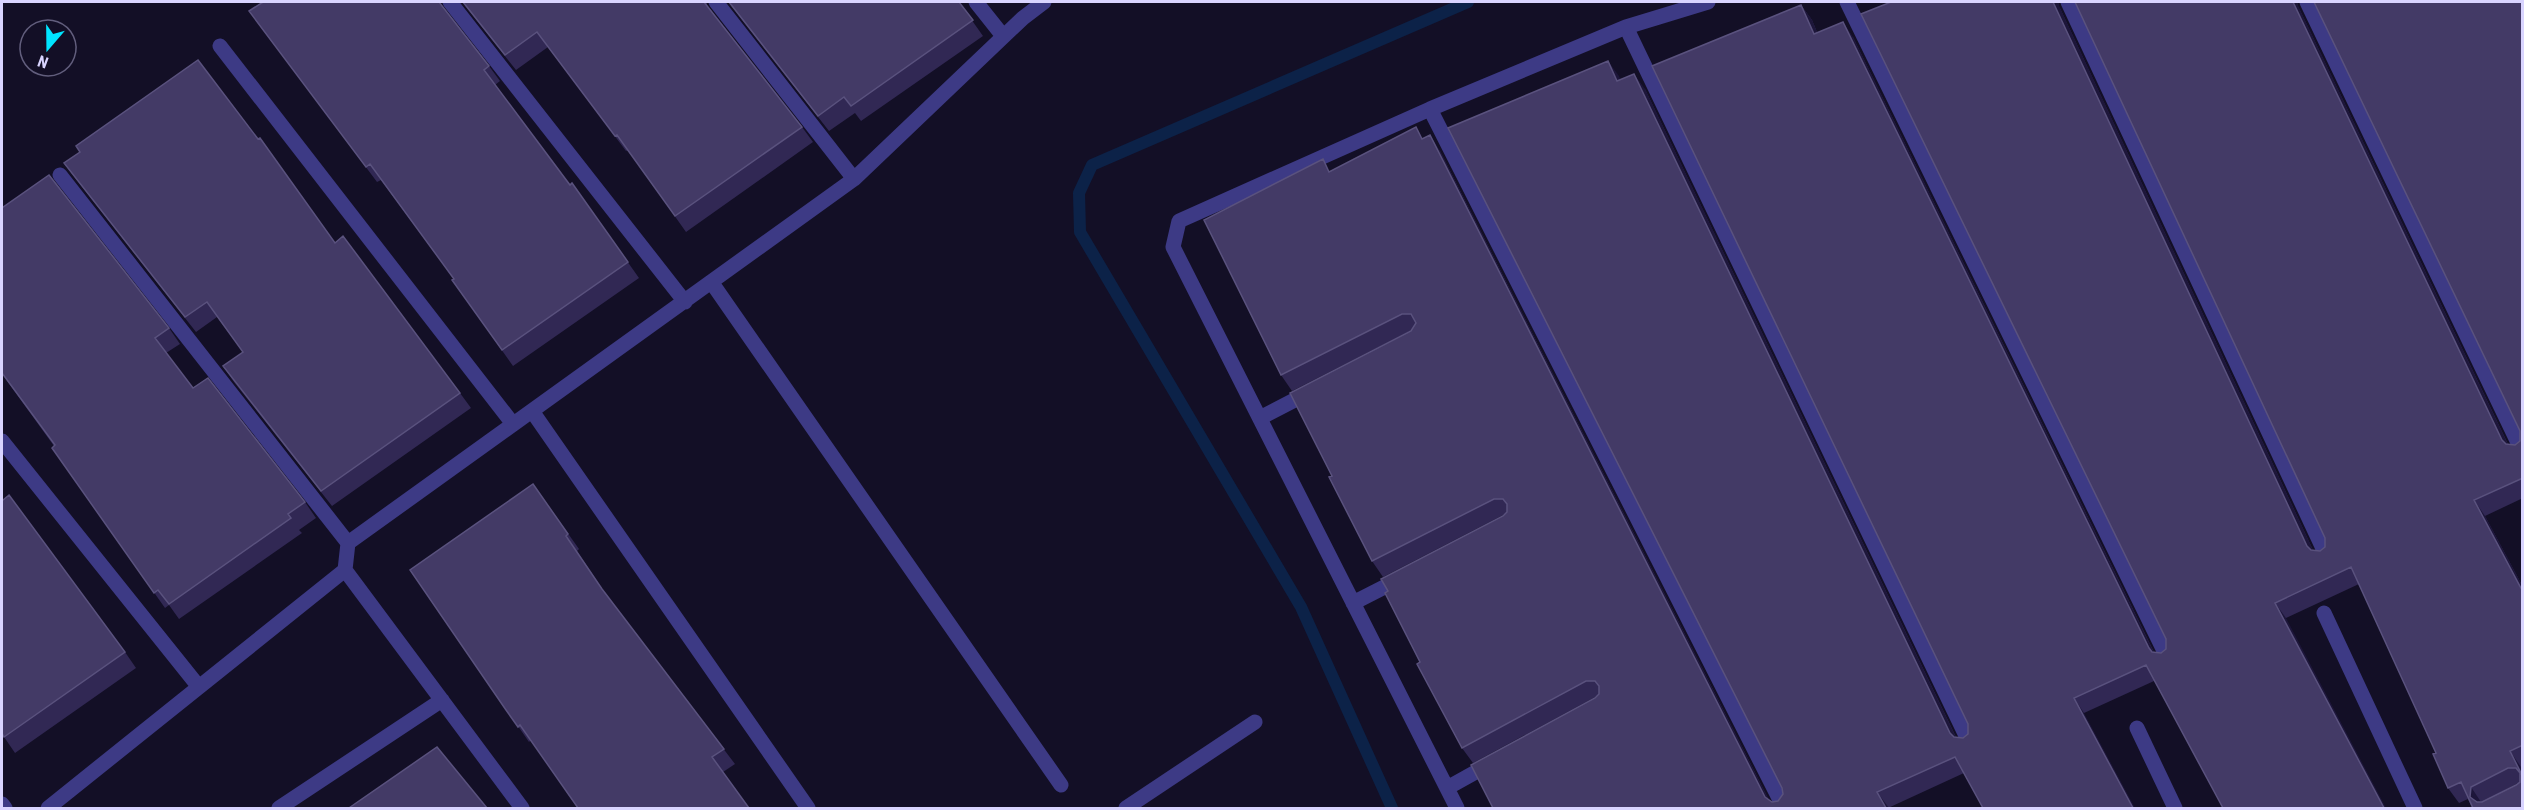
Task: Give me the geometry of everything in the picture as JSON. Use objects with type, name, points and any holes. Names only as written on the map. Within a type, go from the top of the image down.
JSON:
[{"type":"street","points":[[450,2],[685,302]]},
{"type":"street","points":[[716,2],[854,179]]},
{"type":"street","points":[[976,2],[1003,36]]},
{"type":"street","points":[[348,543],[854,179],[1003,36],[1044,2]]},
{"type":"street","points":[[1457,808],[1173,247],[1179,221],[1430,109],[1626,27],[1708,2]]},
{"type":"street","points":[[1847,2],[2169,659]]},
{"type":"street","points":[[2068,2],[2327,557]]},
{"type":"street","points":[[2307,2],[2523,451]]},
{"type":"street","points":[[1626,27],[1970,744]]},
{"type":"street","points":[[220,46],[513,424]]},
{"type":"street","points":[[1430,109],[1784,808]]},
{"type":"street","points":[[60,176],[348,543],[345,570],[522,808]]},
{"type":"street","points":[[712,283],[1061,786]]},
{"type":"street","points":[[1260,418],[1322,386]]},
{"type":"street","points":[[532,411],[808,808]]},
{"type":"street","points":[[2,441],[199,687]]},
{"type":"street","points":[[48,808],[345,570]]},
{"type":"street","points":[[1353,603],[1415,571]]},
{"type":"street","points":[[2324,613],[2415,808]]},
{"type":"street","points":[[279,808],[442,700]]},
{"type":"street","points":[[1126,808],[1255,722]]},
{"type":"street","points":[[2137,728],[2175,808]]},
{"type":"street","points":[[1447,788],[1508,754]]},
{"type":"street","points":[[2,804],[5,808]]},
{"type":"building","points":[[263,2],[439,2],[489,66],[484,70],[570,185],[572,183],[628,262],[502,350],[452,280],[454,279],[370,164],[366,167],[249,11]]},
{"type":"building","points":[[463,2],[704,2],[802,127],[675,216],[617,135],[615,136],[537,32],[505,55]]},
{"type":"building","points":[[729,2],[959,2],[973,20],[851,106],[844,97],[818,116]]},
{"type":"building","points":[[1891,2],[2053,2],[2307,546],[2311,550],[2320,551],[2325,547],[2325,538],[2075,2],[2293,2],[2502,440],[2506,444],[2515,445],[2520,441],[2520,431],[2314,2],[2523,2],[2523,478],[2474,500],[2523,592],[2523,745],[2510,751],[2523,777],[2523,808],[2473,808],[2461,782],[2448,788],[2433,754],[2436,753],[2351,567],[2275,603],[2384,808],[2223,808],[2146,665],[2074,698],[2133,808],[1983,808],[1955,757],[1877,792],[1886,808],[1493,808],[1471,765],[1595,698],[1599,694],[1599,686],[1595,681],[1586,681],[1462,748],[1417,664],[1420,662],[1385,593],[1388,591],[1381,579],[1503,516],[1507,512],[1507,504],[1503,499],[1494,499],[1372,561],[1290,393],[1411,331],[1416,323],[1411,314],[1402,314],[1281,375],[1204,220],[1323,159],[1329,172],[1416,127],[1422,139],[1430,135],[1765,797],[1772,802],[1778,801],[1783,794],[1782,788],[1448,128],[1608,61],[1617,81],[1634,74],[1950,733],[1954,737],[1963,738],[1968,734],[1968,724],[1652,66],[1801,5],[1814,34],[1843,22],[2149,648],[2152,652],[2161,653],[2166,649],[2166,639],[1861,14]],"holes":[[[2508,768],[2516,768],[2520,773],[2520,782],[2516,785],[2482,802],[2477,802],[2470,797],[2471,787]]]},
{"type":"building","points":[[198,60],[258,139],[260,138],[335,243],[343,236],[460,393],[321,491],[223,366],[243,352],[207,302],[185,317],[64,163],[80,152],[76,146]]},
{"type":"building","points":[[49,175],[169,328],[155,338],[193,388],[208,378],[305,502],[288,514],[291,518],[169,604],[158,590],[154,593],[52,448],[55,445],[2,373],[2,208]]},
{"type":"building","points":[[533,484],[602,589],[724,749],[712,757],[749,808],[578,808],[520,725],[518,727],[410,570]]},
{"type":"building","points":[[9,495],[125,652],[4,737],[2,733],[2,499]]},
{"type":"building","points":[[437,747],[487,808],[349,808]]},
{"type":"waterway","points":[[1392,808],[1301,607],[1080,232],[1079,193],[1092,165],[1468,2]]}]
